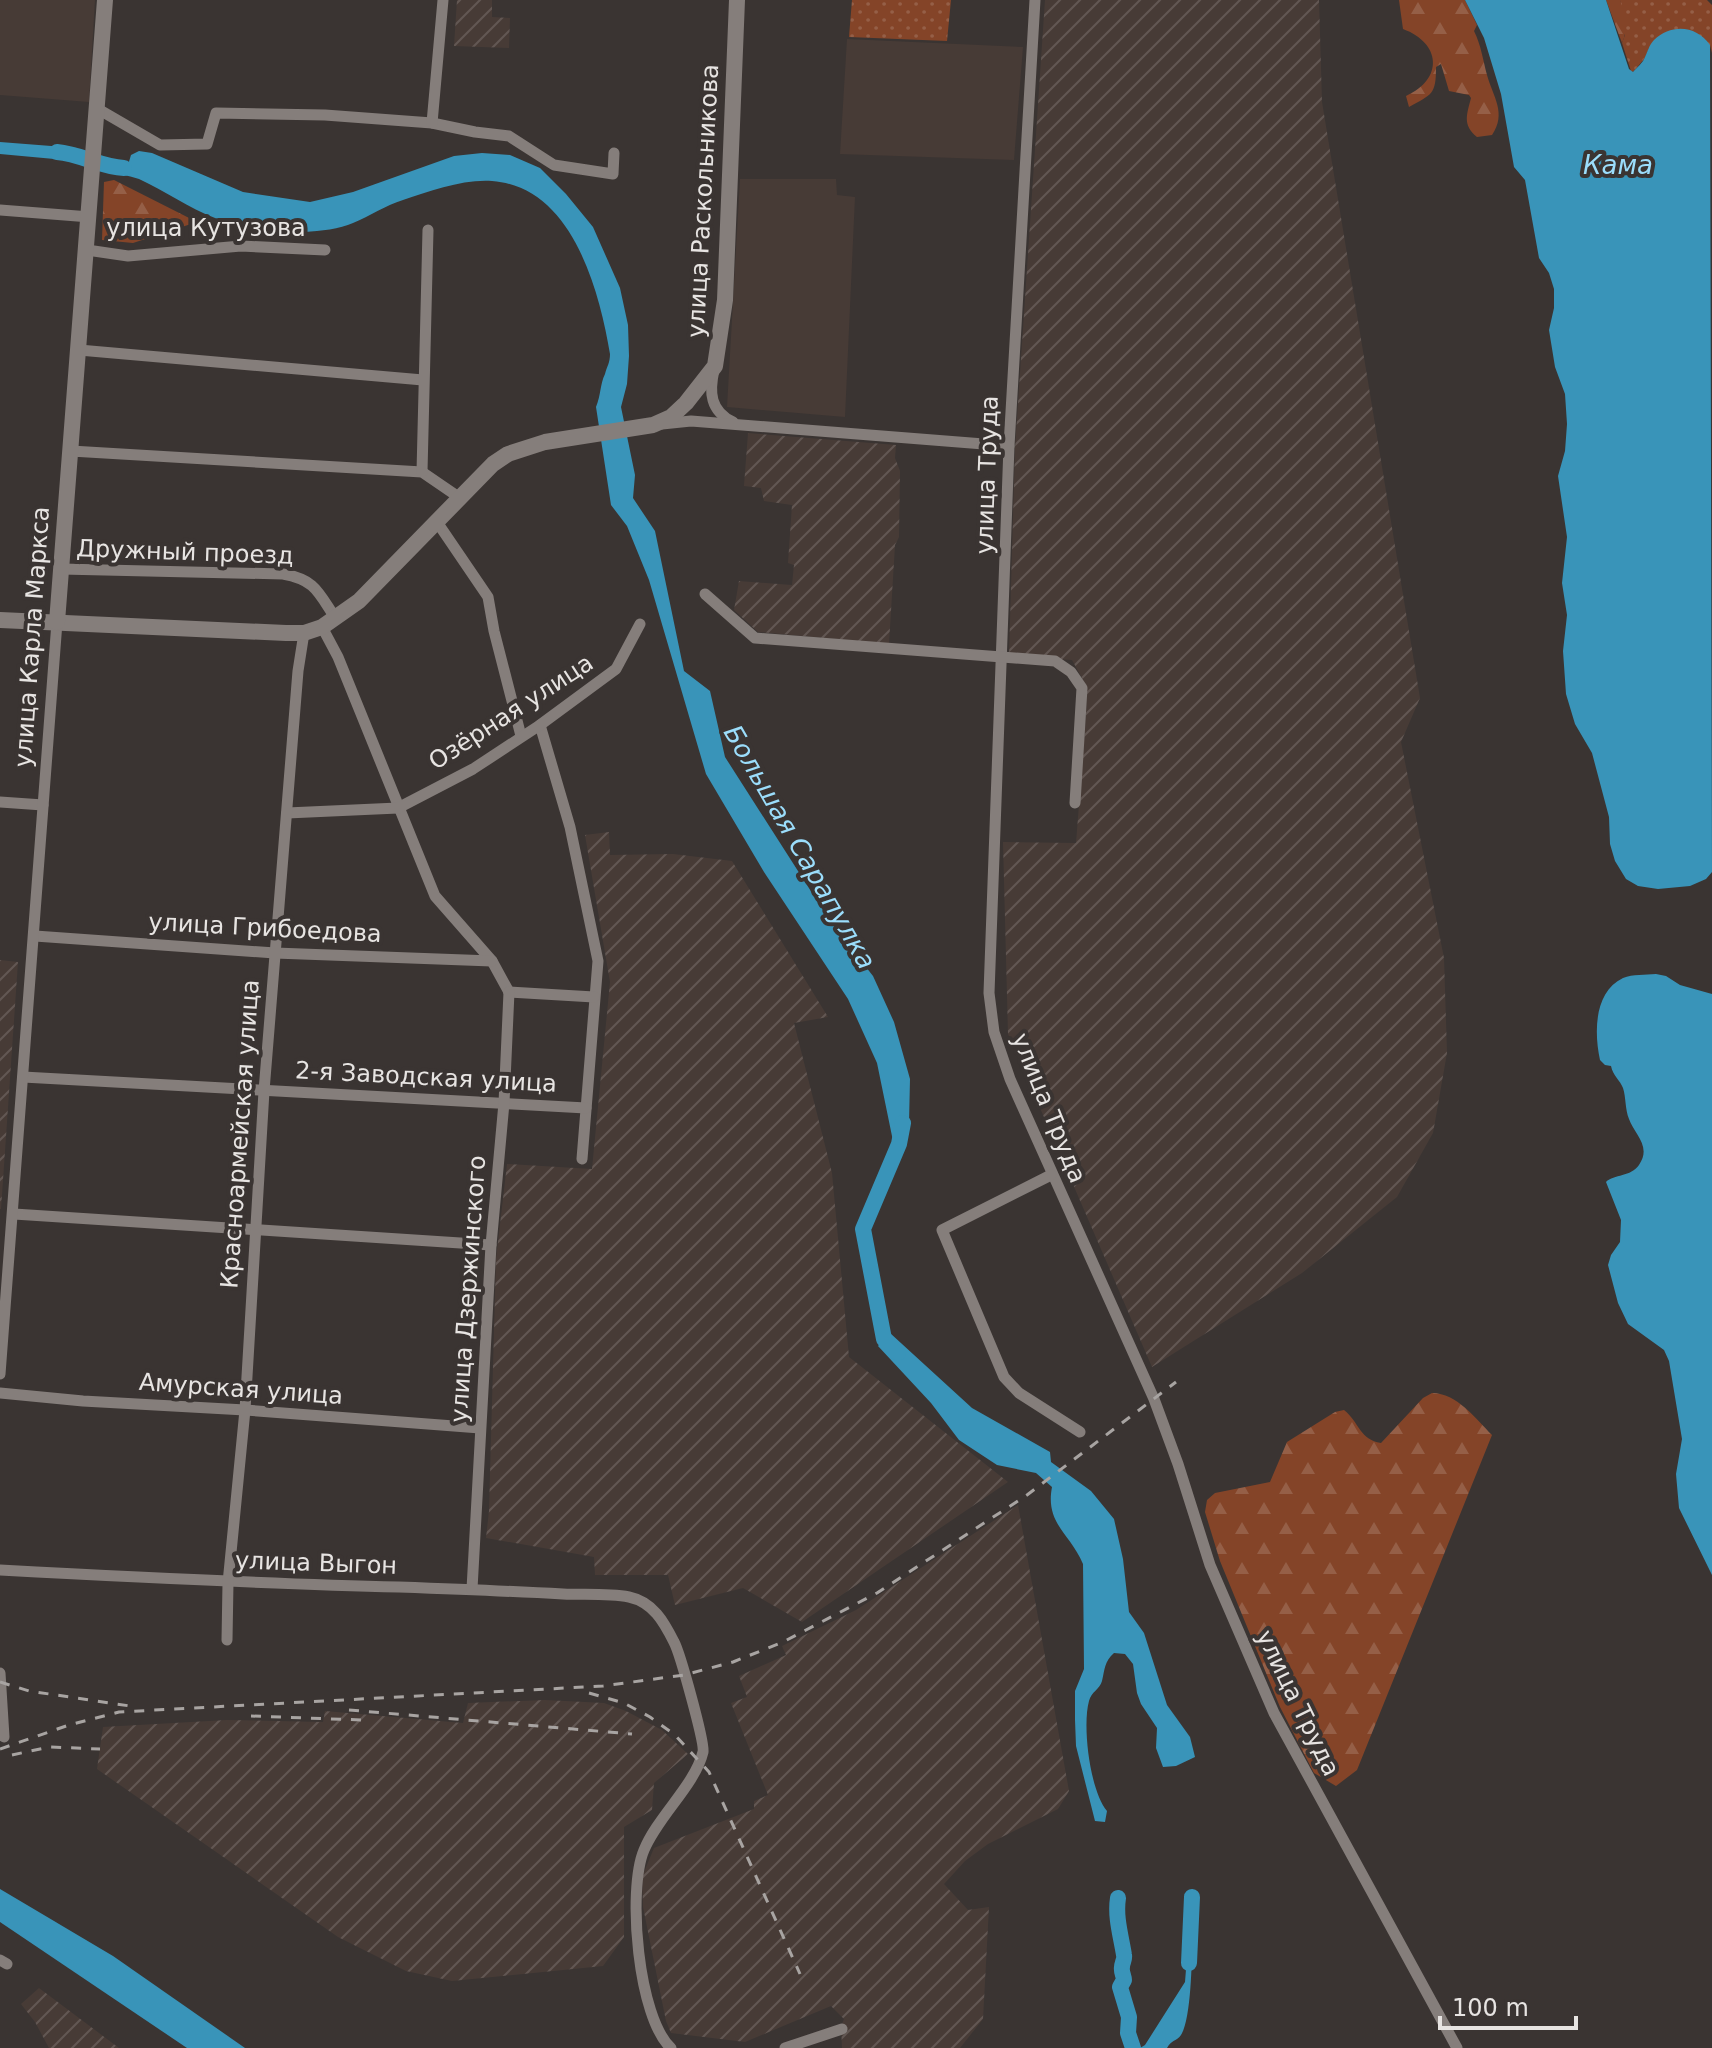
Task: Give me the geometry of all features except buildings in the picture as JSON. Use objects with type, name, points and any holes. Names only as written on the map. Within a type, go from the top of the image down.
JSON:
[{"type":"main road","name":"улица Карла Маркса","points":[[57,622],[105,0]]},
{"type":"main road","name":"улица Раскольникова","points":[[648,426],[671,417],[715,366],[725,300],[737,0]]},
{"type":"main road","points":[[0,620],[304,633],[329,623],[391,571],[493,464],[508,454],[545,442],[648,426]]},
{"type":"street","points":[[432,123],[443,0]]},
{"type":"street","name":"улица Труда","points":[[1035,0],[1009,446],[989,993],[994,1032],[1010,1079],[1051,1175],[1154,1399],[1210,1565],[1274,1713],[1457,2048]]},
{"type":"street","points":[[98,115],[160,145],[207,144],[216,113],[325,115],[432,123],[509,136],[554,165],[613,174],[614,153]]},
{"type":"street","name":"улица Кутузова","points":[[0,210],[90,217]]},
{"type":"street","points":[[422,472],[428,230]]},
{"type":"street","name":"улица Кутузова","points":[[87,250],[128,256],[241,246],[325,250]]},
{"type":"street","points":[[79,350],[423,380]]},
{"type":"street","points":[[715,366],[710,388],[713,404],[728,421],[741,425]]},
{"type":"street","points":[[648,426],[691,421],[1009,446]]},
{"type":"street","points":[[71,451],[422,472],[460,498]]},
{"type":"street","points":[[437,522],[488,597],[521,736]]},
{"type":"street","name":"Дружный проезд","points":[[61,569],[283,574],[302,577],[313,584],[329,623],[338,657],[435,896],[492,961],[509,992]]},
{"type":"street","points":[[705,594],[755,638],[1055,661],[1071,672],[1082,688],[1075,803]]},
{"type":"street","name":"улица Карла Маркса","points":[[0,1374],[57,622]]},
{"type":"street","name":"Озёрная улица","points":[[287,813],[398,808],[473,769],[616,669],[640,624]]},
{"type":"street","name":"Красноармейская улица","points":[[227,1640],[228,1583],[245,1410],[264,1091],[298,671],[304,633]]},
{"type":"street","points":[[540,725],[570,827],[598,961],[582,1159]]},
{"type":"street","points":[[0,802],[43,805]]},
{"type":"street","name":"улица Грибоедова","points":[[35,936],[275,953],[492,961]]},
{"type":"street","points":[[509,992],[594,997]]},
{"type":"street","name":"улица Дзержинского","points":[[472,1589],[509,992]]},
{"type":"street","name":"2-я Заводская улица","points":[[23,1077],[586,1108]]},
{"type":"street","points":[[1051,1175],[942,1230],[1004,1377],[1019,1393],[1080,1432]]},
{"type":"street","points":[[14,1214],[491,1245]]},
{"type":"street","name":"Амурская улица","points":[[0,1393],[480,1428]]},
{"type":"street","name":"улица Выгон","points":[[0,1570],[228,1583],[472,1589],[632,1597],[659,1612],[677,1646],[704,1740],[696,1771],[650,1836],[637,1878],[638,1955],[655,2021],[664,2041],[671,2048]]},
{"type":"street","points":[[0,1673],[4,1737]]},
{"type":"street","points":[[785,2048],[842,2029]]},
{"type":"shaded area","points":[[0,0],[95,0],[89,102],[0,95]]},
{"type":"shaded area","points":[[457,0],[492,0],[492,17],[510,18],[509,48],[454,46]]},
{"type":"shaded area","points":[[1045,0],[1319,0],[1322,102],[1420,698],[1401,742],[1444,958],[1447,1053],[1433,1133],[1397,1197],[1302,1273],[1152,1367],[1008,1034],[1003,842],[1076,843],[1086,715],[1087,687],[1072,660],[1009,656],[1015,448]]},
{"type":"shaded area","points":[[847,39],[1023,47],[1014,160],[840,154]]},
{"type":"shaded area","points":[[740,179],[836,179],[837,195],[855,197],[845,417],[727,407]]},
{"type":"shaded area","points":[[748,433],[896,445],[895,458],[900,471],[899,537],[895,545],[889,644],[758,632],[734,610],[739,581],[792,585],[794,565],[788,563],[792,505],[764,501],[761,488],[744,486]]},
{"type":"shaded area","points":[[609,832],[610,855],[673,854],[732,861],[828,1017],[794,1023],[832,1173],[849,1357],[1008,1482],[802,1622],[743,1588],[675,1605],[668,1575],[595,1575],[594,1557],[486,1538],[496,1259],[507,1164],[592,1169],[610,982],[585,835]]},
{"type":"shaded area","points":[[0,960],[18,962],[1,1209],[0,1209]]},
{"type":"shaded area","points":[[1018,1505],[1069,1791],[1058,1809],[988,1844],[965,1861],[944,1884],[968,1910],[989,1907],[983,2019],[960,2048],[842,2048],[841,2026],[844,2019],[831,2006],[745,2042],[671,2033],[643,1907],[642,1877],[654,1848],[754,1809],[754,1801],[768,1795],[731,1703],[747,1697],[739,1676],[786,1655],[782,1646],[856,1610]]},
{"type":"shaded area","points":[[545,1700],[604,1703],[626,1711],[662,1730],[688,1754],[654,1783],[652,1810],[624,1827],[624,1937],[603,1966],[452,1981],[406,1971],[338,1937],[97,1769],[103,1727],[227,1720],[323,1722],[325,1711],[463,1723],[468,1703]]},
{"type":"shaded area","points":[[39,1988],[119,2048],[49,2048],[21,2004]]},
{"type":"green space","points":[[852,0],[951,0],[947,41],[849,37]]},
{"type":"green space","points":[[1399,0],[1465,0],[1477,25],[1474,31],[1499,112],[1492,135],[1477,137],[1472,133],[1467,119],[1471,98],[1449,91],[1441,64],[1436,67],[1434,89],[1409,107],[1406,96],[1427,80],[1433,61],[1425,43],[1403,29]]},
{"type":"green space","points":[[1606,0],[1620,0],[1626,27],[1622,43]]},
{"type":"green space","points":[[1620,0],[1707,0],[1712,5],[1712,53],[1710,45],[1649,48],[1645,58],[1631,71],[1622,43],[1625,35]]},
{"type":"green space","points":[[114,180],[197,222],[133,243],[102,240],[104,182]]},
{"type":"green space","points":[[1432,1393],[1458,1402],[1492,1435],[1357,1770],[1336,1786],[1314,1773],[1280,1707],[1220,1561],[1205,1512],[1207,1500],[1215,1493],[1270,1482],[1287,1442],[1335,1412],[1344,1410],[1368,1438],[1381,1443],[1423,1398]]},
{"type":"water","name":"Кама","points":[[1465,0],[1606,0],[1629,69],[1633,72],[1643,61],[1652,42],[1669,31],[1691,31],[1710,45],[1712,872],[1706,879],[1690,886],[1658,889],[1638,886],[1626,879],[1615,861],[1610,844],[1609,817],[1592,753],[1575,724],[1566,694],[1563,651],[1567,615],[1562,583],[1567,537],[1558,476],[1565,451],[1567,424],[1565,394],[1555,367],[1549,330],[1554,289],[1549,273],[1539,258],[1525,180],[1514,167],[1501,94],[1484,38]]},
{"type":"water","points":[[0,142],[77,148],[76,161],[0,154]]},
{"type":"water","points":[[139,151],[152,153],[243,192],[310,202],[353,192],[454,156],[482,153],[510,155],[540,168],[593,227],[620,288],[628,325],[627,384],[621,407],[635,475],[633,498],[655,531],[684,671],[710,691],[725,757],[830,921],[873,976],[894,1022],[910,1079],[909,1124],[901,1145],[893,1141],[877,1063],[848,999],[764,872],[706,774],[649,580],[627,526],[611,505],[596,407],[610,354],[589,272],[562,221],[543,201],[520,187],[481,181],[424,193],[336,228],[305,232],[260,230],[215,218],[139,179],[104,170],[104,162],[128,165],[131,155]]},
{"type":"water","points":[[1656,974],[1712,994],[1712,1575],[1679,1508],[1676,1474],[1682,1439],[1669,1361],[1664,1350],[1628,1324],[1618,1303],[1608,1265],[1620,1242],[1621,1220],[1606,1182],[1636,1169],[1644,1152],[1641,1140],[1631,1125],[1622,1085],[1611,1066],[1600,1060],[1598,1014],[1613,984],[1635,975]]},
{"type":"water","points":[[890,1333],[972,1408],[1050,1452],[1051,1462],[1091,1491],[1114,1519],[1123,1559],[1129,1612],[1144,1633],[1167,1705],[1190,1737],[1195,1757],[1176,1766],[1163,1767],[1156,1748],[1157,1728],[1141,1704],[1133,1664],[1125,1654],[1114,1653],[1107,1663],[1101,1684],[1090,1698],[1086,1726],[1092,1774],[1107,1811],[1105,1822],[1095,1821],[1076,1746],[1075,1691],[1084,1669],[1083,1564],[1055,1519],[1052,1487],[1036,1473],[997,1465],[959,1440],[931,1403],[878,1346]]},
{"type":"water","points":[[0,1889],[113,1956],[245,2048],[187,2048],[0,1922]]},
{"type":"water","points":[[1192,1942],[1189,2004],[1181,2035],[1167,2048],[1140,2048],[1145,2045],[1185,1982],[1188,1944]]},
{"type":"waterway","name":"Большая Сарапулка","points":[[57,152],[124,168]]},
{"type":"waterway","name":"Большая Сарапулка","points":[[898,1353],[884,1339],[863,1229],[899,1144],[903,1123]]},
{"type":"waterway","name":"Большая Сарапулка","points":[[1189,1963],[1192,1897]]},
{"type":"waterway","name":"Большая Сарапулка","points":[[1118,1898],[1124,1956],[1124,1980],[1120,1987],[1129,2017],[1128,2033],[1133,2048]]},
{"type":"railway","points":[[0,1749],[69,1725],[119,1712],[603,1686],[684,1675],[733,1662],[783,1642],[877,1593],[1027,1495],[1176,1382]]},
{"type":"railway","points":[[0,1682],[29,1691],[130,1706]]},
{"type":"railway","points":[[589,1693],[624,1703],[650,1717],[675,1735],[709,1772],[800,1974]]},
{"type":"railway","points":[[349,1710],[632,1734]]},
{"type":"railway","points":[[251,1716],[362,1720]]},
{"type":"railway","points":[[12,1755],[49,1747],[100,1749]]}]
